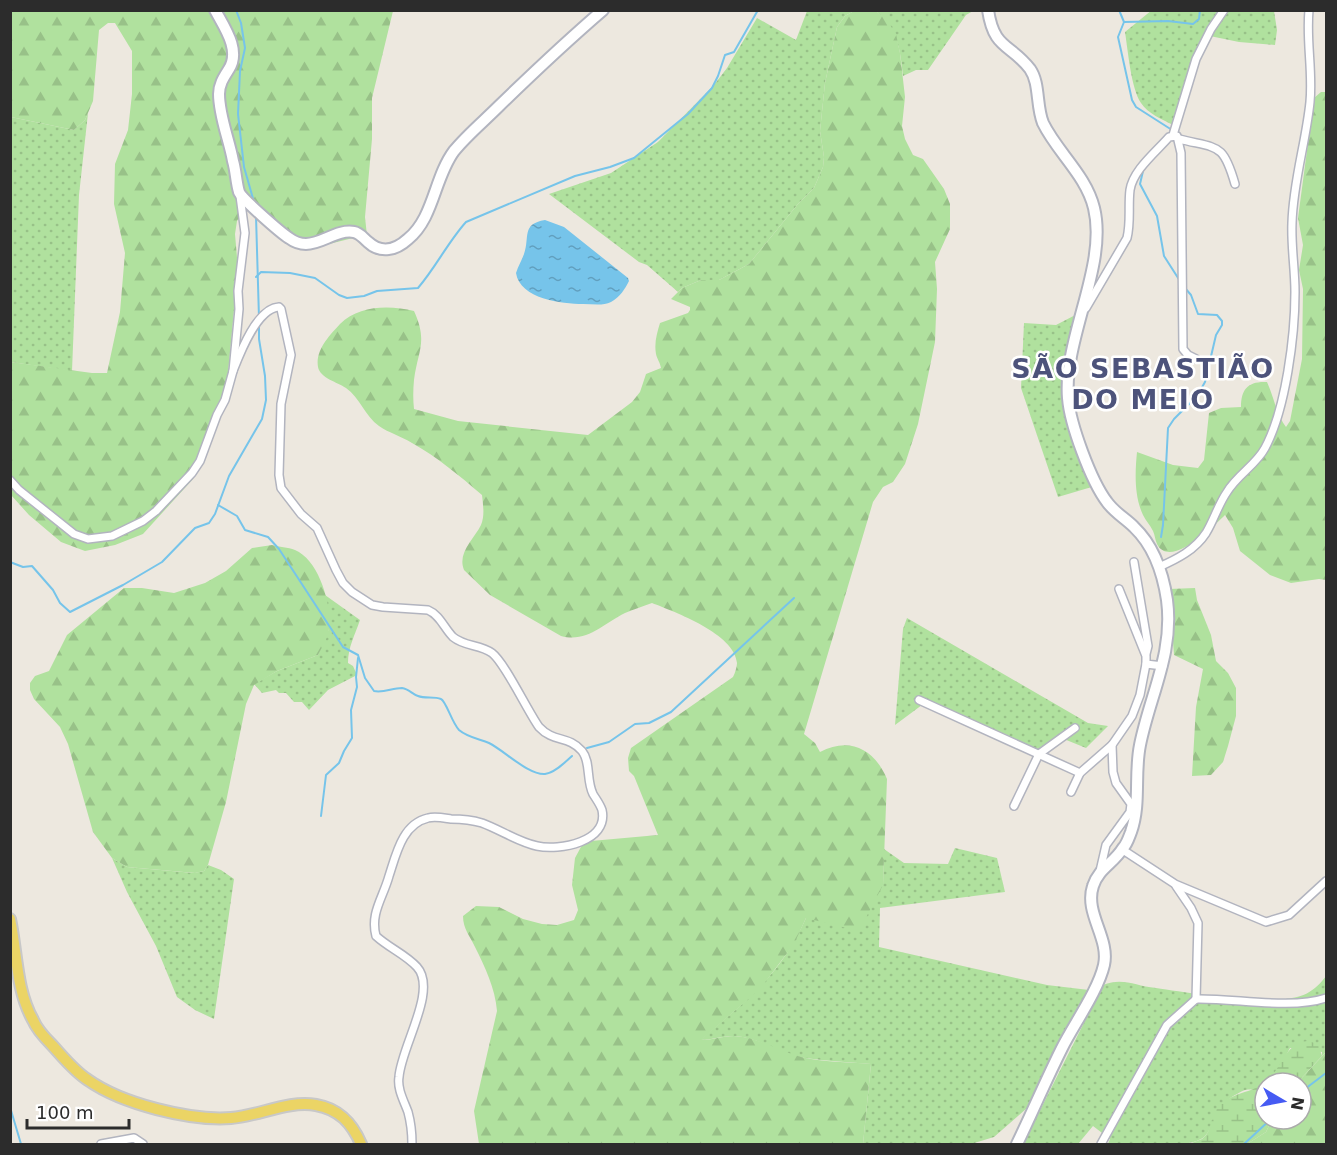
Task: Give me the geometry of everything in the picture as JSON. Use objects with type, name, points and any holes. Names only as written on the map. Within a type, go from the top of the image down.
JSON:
[{"type":"main road","points":[[10,919],[22,991],[33,1022],[58,1052],[88,1080],[105,1090],[133,1101],[193,1117],[232,1118],[255,1115],[287,1106],[314,1104],[328,1108],[348,1121],[361,1144]]},
{"type":"street","points":[[215,10],[233,51],[231,66],[220,84],[219,93],[220,108],[240,195],[245,233],[238,291],[239,309],[233,371]]},
{"type":"street","points":[[240,195],[290,239],[305,244],[351,231],[358,233],[378,249],[390,250],[413,234],[424,219],[443,169],[460,143],[554,53],[603,10]]},
{"type":"street","points":[[988,10],[993,33],[997,39],[1031,70],[1042,120],[1082,180],[1094,208],[1097,230],[1094,254],[1068,377],[1068,400],[1077,433],[1095,481],[1116,514],[1134,527],[1155,554],[1167,600],[1163,666],[1139,748],[1136,818],[1123,850],[1100,871]]},
{"type":"street","points":[[1196,359],[1185,353],[1183,349],[1181,153],[1176,137],[1196,59],[1207,36],[1224,10]]},
{"type":"street","points":[[1159,567],[1177,559],[1205,535],[1233,482],[1247,471],[1265,448],[1275,424],[1293,333],[1295,290],[1291,233],[1292,205],[1310,104],[1312,76],[1309,10]]},
{"type":"street","points":[[1081,316],[1127,238],[1131,188],[1134,179],[1147,162],[1176,137]]},
{"type":"street","points":[[1176,137],[1219,150],[1230,166],[1235,184]]},
{"type":"street","points":[[10,480],[19,490],[78,537],[103,538],[131,528],[156,511],[192,473],[200,461],[247,338],[259,322],[277,306],[281,309],[291,347],[281,404],[279,476],[281,488],[301,514],[317,528],[343,583],[372,605],[434,612],[460,642],[492,653],[547,736],[570,741],[586,756],[591,789],[602,810],[601,823],[591,837],[564,846],[538,847],[480,822],[428,818],[418,823],[403,837],[397,849],[386,886],[375,909],[373,926],[376,936],[420,969],[425,984],[423,999],[399,1068],[398,1081],[408,1114],[412,1144]]},
{"type":"street","points":[[1071,792],[1080,773],[1112,745],[1132,716],[1140,695],[1148,645],[1134,562]]},
{"type":"street","points":[[1119,589],[1146,656]]},
{"type":"street","points":[[1146,664],[1163,666]]},
{"type":"street","points":[[919,700],[1080,773]]},
{"type":"street","points":[[1014,806],[1039,754],[1075,728]]},
{"type":"street","points":[[1017,1144],[1061,1049],[1101,976],[1105,962],[1105,949],[1091,897],[1106,845],[1130,812],[1131,804],[1116,783],[1113,772],[1112,745]]},
{"type":"street","points":[[1123,850],[1175,884],[1266,922],[1289,915],[1326,881]]},
{"type":"street","points":[[1175,884],[1198,923],[1196,999]]},
{"type":"street","points":[[1101,1144],[1167,1026],[1196,999],[1220,998],[1274,1004],[1326,998]]},
{"type":"street","points":[[101,1144],[134,1138],[143,1144]]},
{"type":"green space","points":[[1152,10],[1274,11],[1277,30],[1275,45],[1239,42],[1205,35],[1173,125],[1144,107],[1135,88],[1130,69],[1125,32]]},
{"type":"green space","points":[[11,11],[393,11],[372,98],[372,139],[365,217],[368,245],[353,238],[329,244],[305,242],[279,226],[263,208],[254,206],[242,212],[237,221],[235,234],[238,269],[226,394],[193,479],[143,534],[115,545],[85,551],[61,542],[29,515],[11,495],[11,362],[107,373],[120,312],[125,253],[114,204],[115,164],[128,130],[132,94],[132,51],[115,23],[108,23],[99,30],[93,101],[85,120],[74,130],[11,117]]},
{"type":"green space","points":[[807,11],[854,11],[845,16],[837,27],[825,83],[820,131],[824,157],[823,167],[814,188],[749,264],[719,280],[701,280],[678,292],[647,265],[639,262],[549,194],[611,173],[658,142],[714,85],[757,18],[796,40]]},
{"type":"green space","points":[[854,11],[876,11],[886,19],[896,34],[905,97],[902,126],[905,139],[913,155],[923,159],[944,189],[950,204],[950,229],[935,262],[937,289],[935,342],[918,424],[905,464],[893,482],[883,487],[873,502],[804,734],[815,743],[820,752],[841,745],[851,746],[868,753],[882,769],[887,779],[883,885],[859,931],[806,918],[794,944],[760,989],[701,1040],[730,1036],[743,1037],[801,1057],[871,1064],[863,1144],[479,1144],[474,1111],[497,1011],[489,978],[465,929],[463,916],[476,906],[499,907],[523,919],[542,924],[557,925],[574,920],[578,910],[572,885],[575,858],[582,845],[591,841],[658,835],[634,776],[629,771],[628,758],[631,748],[733,677],[737,663],[734,652],[715,634],[688,618],[652,603],[625,613],[587,635],[570,637],[561,636],[490,595],[464,570],[462,564],[464,552],[481,525],[482,495],[430,454],[374,422],[351,392],[319,371],[319,355],[324,343],[336,328],[356,313],[385,307],[414,311],[420,331],[421,346],[414,380],[414,409],[458,421],[588,435],[632,402],[640,392],[646,374],[661,368],[655,346],[660,323],[688,313],[690,310],[690,307],[671,299],[682,288],[701,280],[719,280],[749,264],[814,188],[823,167],[824,157],[820,131],[825,83],[837,27],[845,16]]},
{"type":"green space","points":[[876,11],[973,11],[966,15],[928,70],[916,70],[903,76],[897,40],[889,25]]},
{"type":"green space","points":[[1321,92],[1326,92],[1326,580],[1291,583],[1270,575],[1240,551],[1233,528],[1225,515],[1203,535],[1182,549],[1172,552],[1163,551],[1157,544],[1153,531],[1140,508],[1136,468],[1137,452],[1173,465],[1198,468],[1204,460],[1209,413],[1221,408],[1241,407],[1244,391],[1255,383],[1267,382],[1286,427],[1290,421],[1302,359],[1303,289],[1299,270],[1303,245],[1298,218],[1314,98]]},
{"type":"green space","points":[[88,113],[79,195],[72,371],[11,362],[11,117],[74,130],[85,120]]},
{"type":"green space","points":[[1085,310],[1072,368],[1072,401],[1095,486],[1058,497],[1021,388],[1024,323],[1056,325]]},
{"type":"green space","points":[[272,545],[295,550],[311,563],[317,573],[328,608],[329,629],[326,639],[318,655],[277,671],[254,685],[246,704],[226,802],[208,865],[204,871],[195,873],[127,867],[112,858],[93,832],[68,744],[60,727],[34,699],[30,683],[35,676],[49,671],[67,635],[124,588],[174,593],[205,583],[226,571],[252,548]]},
{"type":"green space","points":[[1195,588],[1197,600],[1211,635],[1216,661],[1228,673],[1236,688],[1236,716],[1223,762],[1211,775],[1192,776],[1196,707],[1203,669],[1174,655],[1169,589]]},
{"type":"green space","points":[[325,595],[360,620],[348,657],[348,663],[353,666],[357,675],[328,690],[309,710],[302,702],[294,702],[286,693],[279,693],[276,690],[262,693],[254,684],[277,671],[318,655],[329,629]]},
{"type":"green space","points":[[907,618],[1088,723],[1108,726],[1086,748],[1059,737],[1039,751],[1003,733],[997,733],[926,702],[895,725],[903,629]]},
{"type":"green space","points":[[955,848],[997,858],[1005,892],[880,908],[879,947],[1047,985],[1089,990],[1035,1101],[994,1137],[971,1144],[863,1144],[871,1064],[805,1058],[743,1037],[729,1036],[700,1040],[761,986],[785,956],[806,918],[883,885],[884,849],[904,863],[948,864]]},
{"type":"green space","points":[[112,858],[127,867],[194,873],[204,871],[208,865],[234,879],[214,1019],[195,1010],[177,997],[156,946]]},
{"type":"green space","points":[[1326,976],[1326,1052],[1322,1056],[1322,1052],[1290,1048],[1277,1071],[1253,1071],[1253,1089],[1243,1091],[1223,1104],[1204,1137],[1186,1144],[1173,1145],[1108,1144],[1110,1139],[1093,1126],[1078,1144],[1023,1144],[1103,985],[1123,982],[1211,996],[1255,1000],[1292,998],[1306,994],[1318,986]]},
{"type":"green space","points":[[1308,1041],[1318,1044],[1322,1056],[1308,1071],[1275,1071],[1289,1051],[1300,1043]]},
{"type":"green space","points":[[1326,1052],[1326,1144],[1247,1144],[1266,1131],[1313,1131],[1313,1071],[1308,1071]]},
{"type":"green space","points":[[1253,1089],[1253,1131],[1266,1132],[1247,1144],[1189,1144],[1205,1136],[1216,1110],[1227,1099]]},
{"type":"water","points":[[545,220],[564,227],[628,278],[629,281],[617,298],[601,304],[574,304],[543,298],[525,289],[516,273],[526,248],[529,228]]},
{"type":"waterway","points":[[236,10],[241,23],[245,48],[240,71],[238,114],[244,167],[254,202]]},
{"type":"waterway","points":[[256,277],[261,272],[290,273],[315,278],[347,298],[364,296],[377,291],[418,288],[466,222],[575,176],[634,158],[688,114],[712,88],[725,55],[734,52],[758,10]]},
{"type":"waterway","points":[[1119,10],[1124,22]]},
{"type":"waterway","points":[[1124,22],[1168,21],[1193,24],[1199,19],[1200,10]]},
{"type":"waterway","points":[[1124,22],[1118,37],[1132,100],[1136,107],[1172,130]]},
{"type":"waterway","points":[[1143,171],[1140,184],[1157,216],[1164,256],[1180,281]]},
{"type":"waterway","points":[[256,216],[259,318]]},
{"type":"waterway","points":[[1161,537],[1168,428],[1197,396],[1205,382],[1216,335],[1222,325],[1217,315],[1198,314],[1191,295],[1185,288]]},
{"type":"waterway","points":[[10,562],[23,567],[32,566],[53,590],[60,603],[70,612],[162,562],[195,528],[209,523],[215,514],[229,476],[262,419],[266,400],[259,324]]},
{"type":"waterway","points":[[218,505],[237,516],[245,530],[268,537],[279,549],[343,647],[358,655],[365,678],[374,691],[402,688],[421,697],[441,699],[459,730],[489,743],[531,771],[545,774],[552,772],[572,756]]},
{"type":"waterway","points":[[587,748],[609,742],[635,724],[649,723],[671,712],[794,598]]},
{"type":"waterway","points":[[321,816],[326,775],[339,763],[352,738],[351,710],[357,687],[358,658]]},
{"type":"waterway","points":[[1313,1083],[1326,1073]]},
{"type":"waterway","points":[[10,1107],[21,1144]]},
{"type":"waterway","points":[[1244,1144],[1258,1131]]},
{"type":"district","name":"SÃO SEBASTIÃO DO MEIO","points":[[1143,384]]}]
